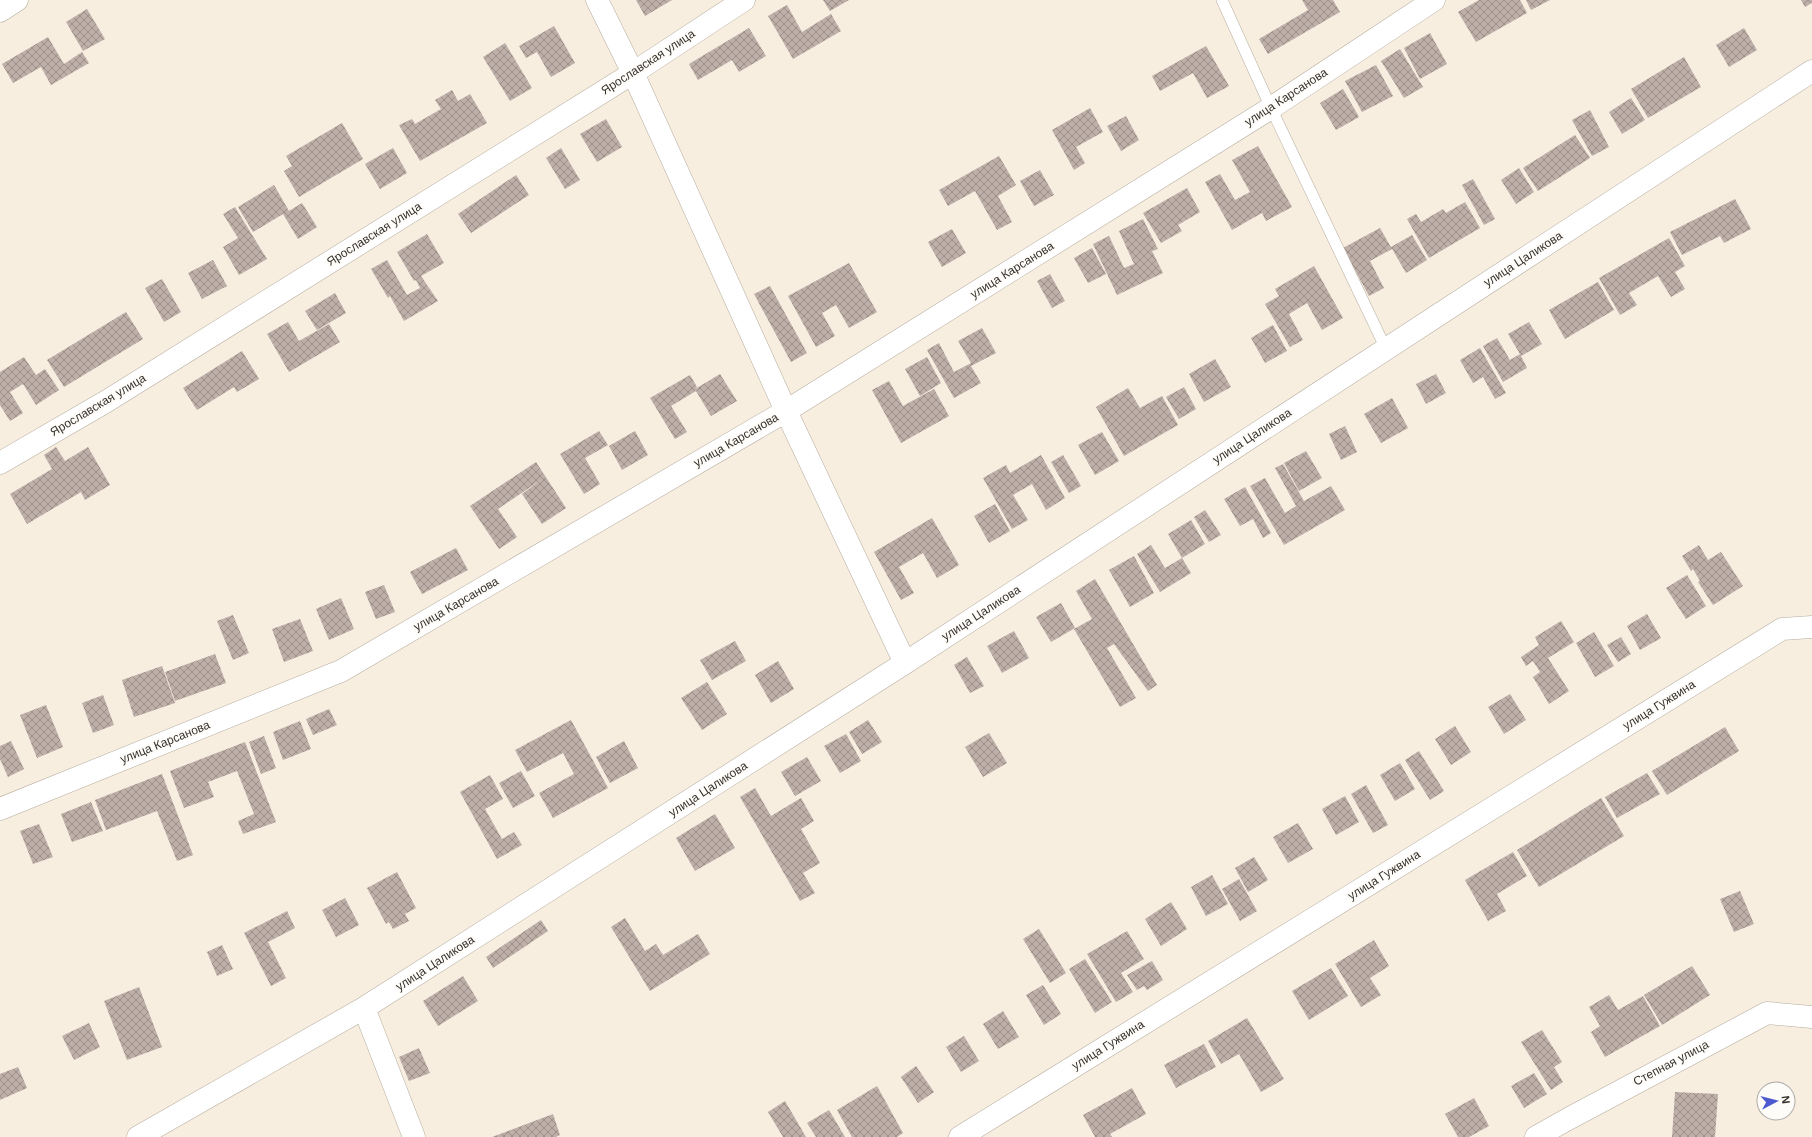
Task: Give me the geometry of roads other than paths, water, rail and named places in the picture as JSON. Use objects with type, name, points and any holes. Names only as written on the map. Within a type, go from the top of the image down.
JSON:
[{"type":"street","points":[[0,11],[17,0]]},
{"type":"street","points":[[597,0],[633,73],[786,411],[905,663]]},
{"type":"street","name":"Ярославская улица","points":[[0,463],[108,400],[633,73],[744,0]]},
{"type":"street","name":"улица Карсанова","points":[[0,809],[341,672],[786,411],[1271,108],[1434,0]]},
{"type":"street","name":"улица Цаликова","points":[[138,1137],[364,1008],[905,663],[1812,71]]},
{"type":"street","name":"улица Гужвина","points":[[960,1137],[1782,629],[1812,627]]},
{"type":"street","points":[[364,1008],[414,1137]]},
{"type":"street","name":"Степная улица","points":[[1536,1137],[1568,1118],[1767,1013],[1812,1017]]},
{"type":"lane","points":[[1222,0],[1271,108],[1386,349]]}]
